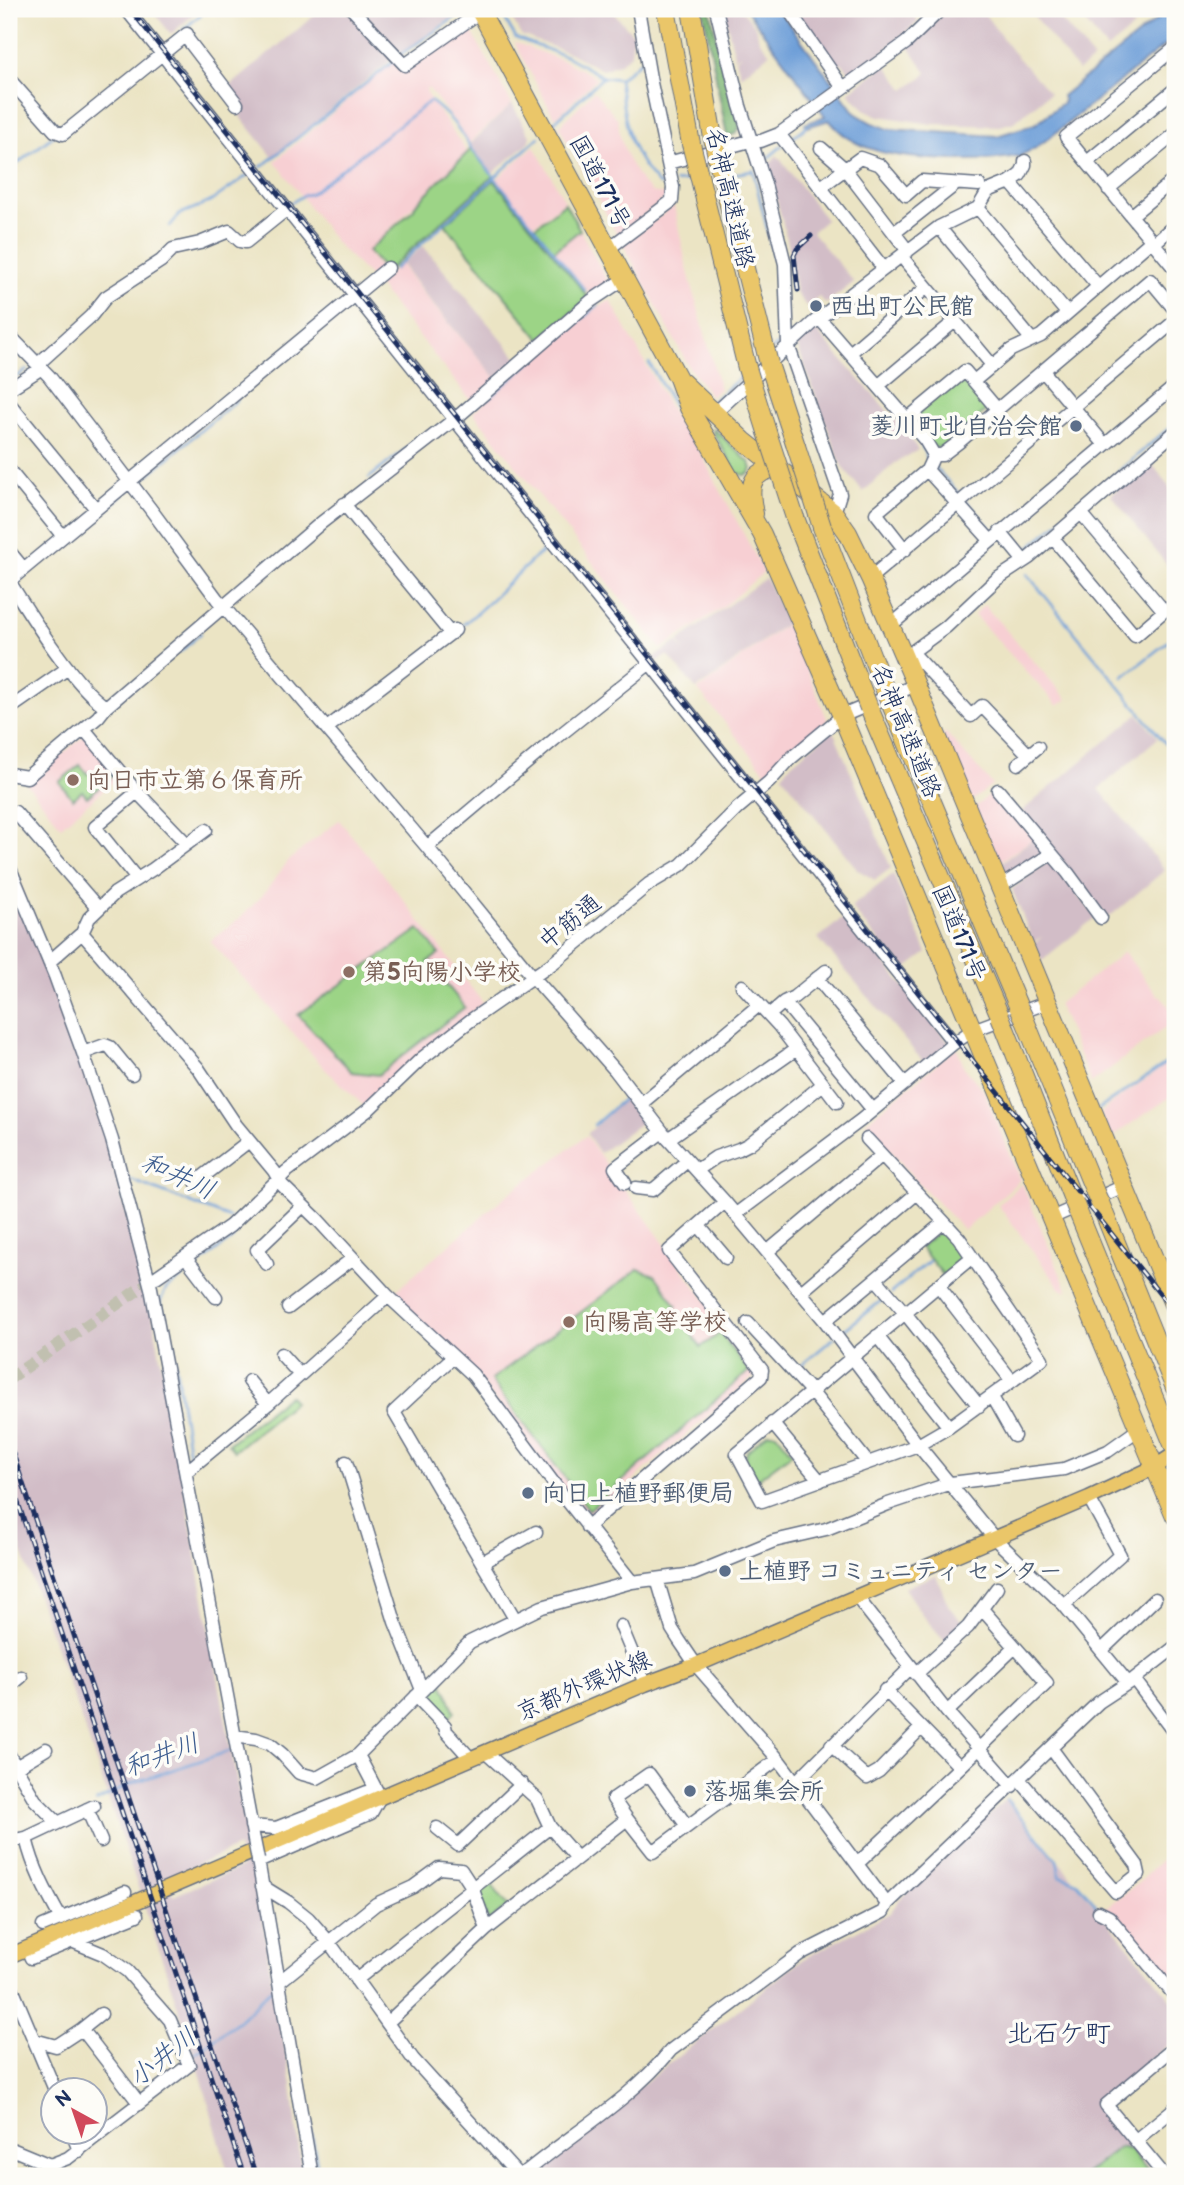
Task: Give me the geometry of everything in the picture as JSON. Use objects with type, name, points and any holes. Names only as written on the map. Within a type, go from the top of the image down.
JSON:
[{"type":"highway","name":"名神高速道路","points":[[666,9],[699,177],[749,374],[795,518],[869,708],[1002,1021],[1175,1451]]},
{"type":"highway","name":"名神高速道路","points":[[691,9],[721,173],[768,358],[822,527],[879,676],[1022,1013],[1175,1388]]},
{"type":"highway","name":"国道171号","points":[[480,10],[678,378],[701,410],[755,521],[842,716],[1175,1516]]},
{"type":"highway","name":"国道171号","points":[[701,410],[834,513],[848,533],[890,626],[908,654],[916,685],[998,888],[1174,1305]]},
{"type":"highway","points":[[755,521],[750,497],[754,477],[763,470],[777,468]]},
{"type":"main road","name":"京都外環状線","points":[[9,1956],[645,1684],[696,1665],[1089,1498],[1155,1467],[1175,1451]]},
{"type":"street","points":[[126,9],[954,1043]]},
{"type":"street","points":[[352,9],[405,65],[480,10]]},
{"type":"street","points":[[608,249],[672,201],[671,175],[638,9]]},
{"type":"street","points":[[716,9],[785,264],[788,345],[840,494],[834,513]]},
{"type":"street","points":[[788,9],[844,88]]},
{"type":"street","points":[[671,175],[750,141],[783,139],[813,111],[906,43],[941,9]]},
{"type":"street","points":[[9,79],[57,133],[63,134],[159,50],[186,35],[237,104]]},
{"type":"street","points":[[1175,49],[1087,127],[1066,137],[1175,269]]},
{"type":"street","points":[[1087,162],[1175,89]]},
{"type":"street","points":[[1108,189],[1175,134]]},
{"type":"street","points":[[783,139],[881,265]]},
{"type":"street","points":[[821,148],[845,169],[901,246],[926,288],[992,365]]},
{"type":"street","points":[[821,187],[860,158],[880,165],[906,195],[922,181],[979,185]]},
{"type":"street","points":[[901,246],[978,208],[988,191],[1020,175],[1025,161]]},
{"type":"street","points":[[1131,216],[1175,179]]},
{"type":"street","points":[[1010,182],[1098,286]]},
{"type":"street","points":[[701,410],[788,345],[881,265],[956,184]]},
{"type":"street","points":[[978,208],[1067,313]]},
{"type":"street","points":[[9,389],[40,366],[91,316],[106,297],[161,261],[173,249],[200,243],[229,231],[240,241],[246,242],[287,209]]},
{"type":"street","points":[[974,381],[1011,350],[1041,336],[1098,286],[1175,225]]},
{"type":"street","points":[[939,227],[1032,340]]},
{"type":"street","points":[[103,710],[68,667],[9,581],[388,268]]},
{"type":"street","points":[[15,775],[27,777],[344,504],[453,416],[475,402],[591,301],[624,279]]},
{"type":"street","points":[[905,550],[876,513],[931,463],[998,410],[1150,280],[1175,310]]},
{"type":"street","points":[[850,354],[926,288]]},
{"type":"street","points":[[817,321],[850,354],[925,440],[931,463],[962,501],[1021,557]]},
{"type":"street","points":[[878,386],[955,321]]},
{"type":"street","points":[[870,578],[1175,321]]},
{"type":"street","points":[[9,335],[40,366],[223,606],[642,1103],[665,1135],[736,1214],[825,1321],[918,1445],[994,1538],[1064,1605],[1175,1734]]},
{"type":"street","points":[[907,419],[965,371],[998,410]]},
{"type":"street","points":[[1043,371],[1105,445]]},
{"type":"street","points":[[890,626],[1175,386]]},
{"type":"street","points":[[9,403],[96,509]]},
{"type":"street","points":[[1018,764],[1033,751],[982,706],[971,716],[908,654],[946,627],[1021,557],[1053,538],[1171,435],[1175,450]]},
{"type":"street","points":[[9,470],[62,535]]},
{"type":"street","points":[[327,728],[453,631],[344,504]]},
{"type":"street","points":[[1053,538],[1135,636],[1164,611],[1082,513]]},
{"type":"street","points":[[9,551],[23,568]]},
{"type":"street","points":[[427,847],[650,663]]},
{"type":"street","points":[[9,709],[68,667]]},
{"type":"street","name":"中筋通","points":[[154,1283],[233,1223],[312,1150],[368,1110],[421,1059],[500,998],[534,978],[649,884],[681,865],[790,758],[842,716],[916,685]]},
{"type":"street","points":[[84,729],[137,792],[187,844]]},
{"type":"street","points":[[998,790],[1101,918]]},
{"type":"street","points":[[137,792],[95,827],[137,879]]},
{"type":"street","points":[[9,817],[15,812],[98,908]]},
{"type":"street","points":[[49,962],[82,933],[89,918],[98,908],[206,830]]},
{"type":"street","points":[[998,888],[1051,854]]},
{"type":"street","points":[[9,866],[83,1053],[154,1283],[312,2176]]},
{"type":"street","points":[[82,933],[198,1068],[282,1185],[388,1296],[472,1375],[632,1582]]},
{"type":"street","points":[[769,1015],[821,974],[905,1084]]},
{"type":"street","points":[[742,986],[769,1015],[837,1102]]},
{"type":"street","points":[[784,1002],[873,1110]]},
{"type":"street","points":[[736,1214],[973,1030],[1046,1003]]},
{"type":"street","points":[[642,1103],[759,1005]]},
{"type":"street","points":[[83,1053],[105,1045],[132,1074]]},
{"type":"street","points":[[795,1050],[615,1168],[631,1186],[653,1191],[692,1165],[749,1144],[822,1085]]},
{"type":"street","points":[[867,1139],[959,1238],[1042,1359],[949,1427],[918,1445],[762,1501],[737,1454],[810,1390],[971,1258]]},
{"type":"street","points":[[196,1182],[249,1141]]},
{"type":"street","points":[[767,1252],[881,1156]]},
{"type":"street","points":[[1051,1217],[1124,1186]]},
{"type":"street","points":[[801,1292],[916,1194]]},
{"type":"street","points":[[587,1527],[761,1377],[762,1370],[669,1251],[725,1202]]},
{"type":"street","points":[[267,1264],[257,1250],[303,1206]]},
{"type":"street","points":[[825,1321],[944,1222]]},
{"type":"street","points":[[154,1283],[228,1236],[233,1223]]},
{"type":"street","points":[[699,1226],[726,1258]]},
{"type":"street","points":[[288,1308],[352,1259]]},
{"type":"street","points":[[190,1262],[216,1297]]},
{"type":"street","points":[[876,1279],[979,1406]]},
{"type":"street","points":[[939,1285],[1012,1381]]},
{"type":"street","points":[[186,1472],[268,1404],[388,1296]]},
{"type":"street","points":[[748,1322],[810,1390],[868,1463]]},
{"type":"street","points":[[877,1336],[949,1427]]},
{"type":"street","points":[[281,1354],[300,1375]]},
{"type":"street","points":[[453,1357],[394,1412],[515,1619]]},
{"type":"street","points":[[248,1381],[268,1404]]},
{"type":"street","points":[[992,1397],[1014,1436]]},
{"type":"street","points":[[772,1423],[820,1481]]},
{"type":"street","points":[[234,1736],[270,1744],[299,1773],[317,1778],[358,1755],[470,1642],[515,1619],[563,1600],[632,1582],[689,1576],[774,1541],[826,1529],[887,1504],[951,1483],[1063,1469],[1108,1451],[1139,1429]]},
{"type":"street","points":[[345,1462],[419,1693],[446,1731],[471,1759]]},
{"type":"street","points":[[1064,1605],[1120,1555],[1089,1498]]},
{"type":"street","points":[[483,1562],[536,1532]]},
{"type":"street","points":[[657,1579],[672,1629],[696,1665],[778,1759],[887,1904]]},
{"type":"street","points":[[796,1782],[885,1690],[968,1627],[997,1588]]},
{"type":"street","points":[[856,1596],[978,1750],[1016,1782],[1116,1892],[1139,1874],[1136,1865],[1051,1748]]},
{"type":"street","points":[[1102,1650],[1155,1599]]},
{"type":"street","points":[[858,1864],[1047,1683],[982,1609]]},
{"type":"street","points":[[621,1626],[645,1684]]},
{"type":"street","points":[[947,1712],[1015,1647]]},
{"type":"street","points":[[262,1886],[288,1902],[329,1942],[413,2059],[517,2176],[527,2171],[655,2070],[671,2050],[800,1954],[883,1912],[887,1904],[1099,1702],[1173,1653]]},
{"type":"street","points":[[9,1687],[21,1677]]},
{"type":"street","points":[[885,1690],[960,1767]]},
{"type":"street","points":[[831,1745],[867,1778],[879,1772],[921,1728]]},
{"type":"street","points":[[16,1767],[46,1749]]},
{"type":"street","points":[[485,1752],[537,1799],[550,1827],[577,1858]]},
{"type":"street","points":[[9,1755],[35,1800],[57,1822]]},
{"type":"street","points":[[358,1755],[380,1797]]},
{"type":"street","points":[[687,1826],[649,1774],[613,1799],[653,1852],[778,1759]]},
{"type":"street","points":[[437,1828],[458,1844],[522,1784]]},
{"type":"street","points":[[251,1826],[276,1828],[367,1792],[380,1797]]},
{"type":"street","points":[[258,1861],[372,1813],[380,1797]]},
{"type":"street","points":[[9,1841],[26,1838],[91,1808],[101,1841]]},
{"type":"street","points":[[387,2023],[487,1929],[627,1819]]},
{"type":"street","points":[[356,1980],[550,1827]]},
{"type":"street","points":[[26,1838],[42,1885],[61,1919]]},
{"type":"street","points":[[279,1982],[376,1904],[412,1888],[439,1868],[461,1870],[472,1887],[487,1929]]},
{"type":"street","points":[[43,1926],[125,1892]]},
{"type":"street","points":[[1099,1912],[1109,1917],[1175,1996]]},
{"type":"street","points":[[27,1948],[31,1958],[137,1915]]},
{"type":"street","points":[[9,2148],[50,2165],[79,2151],[189,2065],[170,2020],[127,1971],[103,1954],[74,1942]]},
{"type":"street","points":[[9,1981],[49,2076]]},
{"type":"street","points":[[34,2040],[56,2046],[101,2014]]},
{"type":"street","points":[[82,2029],[139,2103]]},
{"type":"street","points":[[1175,2047],[1106,2105],[1165,2176],[1175,2168]]},
{"type":"street","points":[[1136,2140],[1175,2108]]},
{"type":"street","points":[[77,2146],[79,2151]]},
{"type":"shaded area","points":[[151,9],[200,9],[171,34]]},
{"type":"shaded area","points":[[322,9],[346,9],[392,59],[273,157],[236,111],[241,105],[228,88]]},
{"type":"shaded area","points":[[360,9],[460,9],[461,11],[401,53]]},
{"type":"shaded area","points":[[506,9],[610,9],[633,34],[631,54],[619,64],[602,70],[572,54],[521,35]]},
{"type":"shaded area","points":[[724,9],[741,9],[755,26],[759,40],[770,53],[741,76],[736,59],[743,53],[735,58]]},
{"type":"shaded area","points":[[794,9],[908,9],[919,21],[875,59],[850,73],[842,63],[833,69]]},
{"type":"shaded area","points":[[947,9],[981,9],[1012,51],[1050,93],[1014,122],[1000,126],[932,124],[879,116],[866,110],[848,92],[886,65],[905,90],[927,73],[909,47]]},
{"type":"shaded area","points":[[1028,9],[1052,9],[1094,59],[1078,71]]},
{"type":"shaded area","points":[[1074,9],[1118,9],[1134,27],[1107,49]]},
{"type":"shaded area","points":[[471,30],[512,104],[469,143],[460,128],[428,88],[426,89],[467,152],[367,252],[386,276],[401,264],[423,294],[497,379],[471,401],[376,283],[336,243],[275,161],[395,61],[404,70],[464,31]]},
{"type":"shaded area","points":[[514,42],[567,62],[597,78],[554,117]]},
{"type":"shaded area","points":[[594,91],[618,119],[620,136],[628,159],[643,184],[652,192],[667,195],[618,236],[559,126]]},
{"type":"shaded area","points":[[512,104],[530,136],[529,142],[492,174],[470,144]]},
{"type":"shaded area","points":[[534,146],[565,201],[534,225],[497,179]]},
{"type":"shaded area","points":[[777,155],[826,220],[812,232],[854,282],[826,304],[819,297],[807,307],[796,293],[790,251],[768,166]]},
{"type":"shaded area","points":[[674,206],[686,264],[720,389],[711,396],[689,367],[623,244]]},
{"type":"shaded area","points":[[580,230],[608,282],[591,295],[555,251]]},
{"type":"shaded area","points":[[423,246],[518,359],[496,378],[424,294],[402,264]]},
{"type":"shaded area","points":[[609,301],[678,423],[685,424],[764,572],[723,607],[661,649],[473,412],[597,308]]},
{"type":"shaded area","points":[[813,327],[908,434],[918,450],[895,463],[863,492],[842,467],[797,345]]},
{"type":"shaded area","points":[[1146,463],[1153,465],[1175,495],[1175,575],[1111,495]]},
{"type":"shaded area","points":[[766,578],[787,623],[707,682],[696,689],[668,655],[654,663],[651,659],[677,642],[685,652],[678,641]]},
{"type":"shaded area","points":[[984,605],[1067,699],[1058,706],[974,615]]},
{"type":"shaded area","points":[[788,623],[828,721],[783,756],[768,775],[698,690]]},
{"type":"shaded area","points":[[1138,714],[1158,738],[1099,789],[1165,870],[1108,918],[1022,811]]},
{"type":"shaded area","points":[[833,730],[891,868],[875,880],[858,870],[782,775],[792,763]]},
{"type":"shaded area","points":[[946,733],[993,785],[971,801],[942,734]]},
{"type":"shaded area","name":"向日市立第６保育所","points":[[85,735],[119,777],[61,826],[27,784]]},
{"type":"shaded area","points":[[995,790],[1034,838],[998,863],[975,807]]},
{"type":"shaded area","name":"第5向陽小学校","points":[[339,820],[483,1003],[419,1053],[364,1106],[327,1071],[210,941],[240,918],[262,896],[289,860]]},
{"type":"shaded area","points":[[1034,838],[1044,852],[1010,876],[1005,875],[1001,863]]},
{"type":"shaded area","points":[[1050,860],[1096,917],[1041,961],[1034,944],[1043,936],[1033,942],[1012,889]]},
{"type":"shaded area","points":[[893,874],[927,953],[903,971],[851,907]]},
{"type":"shaded area","points":[[9,875],[41,952],[95,1104],[148,1290],[262,1908],[269,1964],[292,2085],[302,2176],[229,2176],[201,2076],[85,1729],[9,1516]],"holes":[[[238,1847],[242,1867],[173,1896],[167,1877]]]},
{"type":"shaded area","points":[[847,915],[950,1044],[926,1065],[818,938]]},
{"type":"shaded area","points":[[1124,952],[1175,1015],[1175,1020],[1091,1083],[1058,1004]]},
{"type":"shaded area","points":[[957,1047],[964,1067],[984,1091],[1020,1180],[964,1230],[912,1176],[866,1122]]},
{"type":"shaded area","points":[[1175,1059],[1175,1094],[1110,1138],[1101,1113]]},
{"type":"shaded area","points":[[629,1095],[646,1119],[600,1153],[587,1134]]},
{"type":"shaded area","name":"向陽高等学校","points":[[586,1136],[757,1371],[756,1375],[586,1520],[474,1373],[391,1295],[508,1194]]},
{"type":"shaded area","points":[[1022,1183],[1068,1292],[1061,1289],[998,1205]]},
{"type":"shaded area","points":[[936,1575],[949,1607],[964,1624],[946,1642],[923,1616],[904,1588]]},
{"type":"shaded area","points":[[1007,1798],[1175,2004],[1175,2039],[1100,2104],[1154,2176],[525,2176],[803,1959],[890,1913],[900,1899]]},
{"type":"shaded area","points":[[1175,1846],[1175,1992],[1101,1911],[1137,1884]]},
{"type":"green space","points":[[703,9],[708,9],[711,14],[740,127],[735,134],[727,136]]},
{"type":"green space","points":[[471,149],[493,176],[386,272],[368,251],[414,209]]},
{"type":"green space","points":[[494,180],[589,298],[540,339],[445,224]]},
{"type":"green space","points":[[565,203],[580,230],[554,251],[535,227]]},
{"type":"green space","points":[[960,378],[968,378],[988,403],[987,410],[941,448],[933,447],[914,422],[915,414]]},
{"type":"green space","points":[[713,428],[750,463],[752,469],[749,474],[737,473]]},
{"type":"green space","points":[[80,765],[94,777],[99,773],[103,778],[111,772],[114,775],[87,797],[82,791],[73,799],[59,782]]},
{"type":"green space","points":[[419,929],[439,954],[428,962],[465,1007],[378,1075],[352,1072],[298,1015]]},
{"type":"green space","points":[[945,1226],[965,1252],[963,1258],[943,1275],[920,1247]]},
{"type":"green space","points":[[638,1269],[655,1275],[677,1306],[673,1309],[701,1347],[720,1333],[749,1371],[589,1510],[491,1380]]},
{"type":"green space","points":[[289,1395],[294,1402],[234,1451],[228,1444]]},
{"type":"green space","points":[[768,1433],[776,1433],[792,1453],[756,1480],[745,1460],[747,1451]]},
{"type":"green space","points":[[440,1677],[455,1712],[447,1720],[422,1696]]},
{"type":"green space","points":[[488,1880],[508,1906],[488,1922],[479,1887]]},
{"type":"green space","points":[[1119,2147],[1130,2150],[1152,2176],[1083,2176]]},
{"type":"water","points":[[746,9],[778,9],[855,113],[888,129],[997,136],[1035,124],[1064,102],[1062,96],[1170,9],[1175,9],[1175,37],[1053,135],[1021,155],[1020,159],[1017,156],[984,160],[943,160],[902,156],[869,148],[847,137],[829,120],[807,127],[805,124],[825,116]]},
{"type":"waterway","points":[[183,30],[207,9]]},
{"type":"waterway","points":[[401,54],[471,9]]},
{"type":"waterway","points":[[499,9],[516,38],[568,57],[603,77],[619,79],[642,60]]},
{"type":"waterway","points":[[145,60],[156,51]]},
{"type":"waterway","points":[[261,167],[394,61]]},
{"type":"waterway","points":[[549,127],[603,77]]},
{"type":"waterway","points":[[619,79],[626,123],[634,148],[659,185],[669,183]]},
{"type":"waterway","points":[[289,204],[310,194],[430,101],[453,122],[585,290]]},
{"type":"waterway","points":[[80,113],[91,104]]},
{"type":"waterway","points":[[790,140],[807,126]]},
{"type":"waterway","points":[[9,170],[53,136]]},
{"type":"waterway","points":[[394,269],[539,137]]},
{"type":"waterway","points":[[763,162],[782,146]]},
{"type":"waterway","points":[[753,170],[774,258]]},
{"type":"waterway","points":[[727,175],[752,171]]},
{"type":"waterway","points":[[170,226],[180,214],[210,202],[251,173]]},
{"type":"waterway","points":[[675,182],[693,180]]},
{"type":"waterway","points":[[487,399],[598,305]]},
{"type":"waterway","points":[[773,349],[783,341]]},
{"type":"waterway","points":[[649,363],[682,420],[685,418]]},
{"type":"waterway","points":[[9,382],[27,370]]},
{"type":"waterway","points":[[712,402],[741,377]]},
{"type":"waterway","points":[[143,479],[237,400]]},
{"type":"waterway","points":[[1023,553],[1175,423]]},
{"type":"waterway","points":[[369,478],[416,441]]},
{"type":"waterway","points":[[921,444],[928,460]]},
{"type":"waterway","points":[[933,465],[961,496]]},
{"type":"waterway","points":[[94,519],[123,495]]},
{"type":"waterway","points":[[966,501],[994,532]]},
{"type":"waterway","points":[[460,627],[548,547]]},
{"type":"waterway","points":[[1027,574],[1175,755]]},
{"type":"waterway","points":[[180,652],[201,633]]},
{"type":"waterway","points":[[1123,677],[1175,636]]},
{"type":"waterway","name":"和井川","points":[[9,854],[12,861]]},
{"type":"waterway","points":[[1099,1109],[1175,1057]]},
{"type":"waterway","points":[[594,1125],[628,1095]]},
{"type":"waterway","name":"和井川","points":[[128,1179],[230,1218]]},
{"type":"waterway","name":"和井川","points":[[198,1265],[233,1238],[236,1226]]},
{"type":"waterway","points":[[891,1293],[929,1261]]},
{"type":"waterway","name":"和井川","points":[[190,1271],[166,1289],[160,1302],[175,1362],[190,1462]]},
{"type":"waterway","points":[[839,1334],[886,1297]]},
{"type":"waterway","points":[[799,1367],[834,1338]]},
{"type":"waterway","name":"和井川","points":[[96,1802],[132,1783],[233,1750]]},
{"type":"waterway","points":[[1006,1799],[1057,1860],[1060,1876],[1077,1882],[1096,1907]]},
{"type":"waterway","name":"小井川","points":[[190,2057],[240,2020],[275,1985]]},
{"type":"waterway","points":[[298,2056],[319,2176]]},
{"type":"tunnel","points":[[9,1379],[155,1278]]},
{"type":"railway","points":[[130,9],[1175,1313]]},
{"type":"railway","points":[[798,290],[794,255],[811,236]]},
{"type":"railway","points":[[9,1442],[256,2176]]},
{"type":"railway","points":[[9,1476],[244,2176]]},
{"type":"place","name":"西出町公民館","points":[[816,306]]},
{"type":"place","name":"菱川町北自治会館","points":[[1076,426]]},
{"type":"place","name":"向日市立第６保育所","points":[[73,780]]},
{"type":"place","name":"第5向陽小学校","points":[[349,972]]},
{"type":"place","name":"向陽高等学校","points":[[569,1322]]},
{"type":"place","name":"向日上植野郵便局","points":[[528,1493]]},
{"type":"place","name":"上植野 コミュニティ センター","points":[[725,1571]]},
{"type":"place","name":"落堀集会所","points":[[690,1791]]},
{"type":"district","name":"北石ケ町","points":[[1059,2034]]}]
